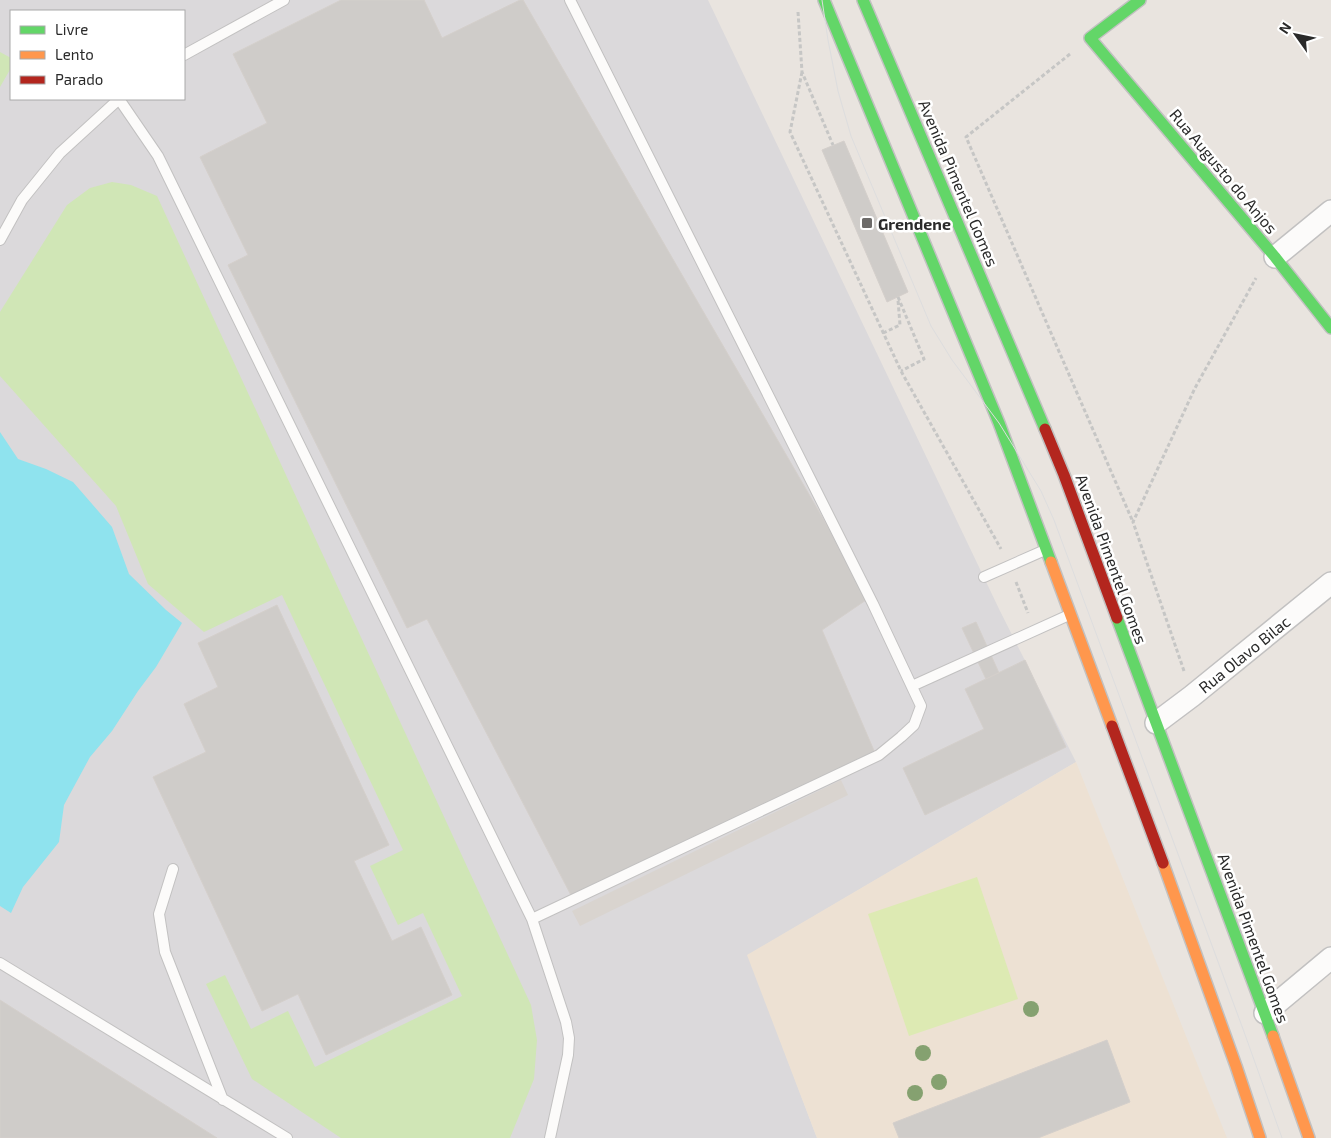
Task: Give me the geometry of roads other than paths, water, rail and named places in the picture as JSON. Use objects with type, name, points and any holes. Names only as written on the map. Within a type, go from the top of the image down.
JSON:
[{"type":"main road","points":[[824,0],[998,422],[1155,842],[1260,1138]]},
{"type":"main road","name":"Avenida Pimentel Gomes","points":[[863,0],[1064,475],[1265,1014],[1309,1138]]},
{"type":"main road","name":"Rua Augusto do Anjos","points":[[1140,0],[1090,38],[1275,257],[1331,328]]},
{"type":"street","points":[[1275,257],[1331,211]]},
{"type":"street","name":"Rua Olavo Bilac","points":[[1156,723],[1331,583]]},
{"type":"street","points":[[1265,1014],[1331,958]]},
{"type":"lane","points":[[185,54],[284,0]]},
{"type":"lane","points":[[532,919],[879,755],[914,725],[921,706],[793,444],[570,0]]},
{"type":"lane","points":[[0,240],[22,200],[60,153],[118,100]]},
{"type":"lane","points":[[120,100],[158,156],[532,919],[566,1022],[569,1038],[568,1055],[550,1138]]},
{"type":"lane","points":[[984,577],[1046,550]]},
{"type":"lane","points":[[912,686],[1070,614]]},
{"type":"lane","points":[[173,869],[159,914],[165,952],[223,1100]]},
{"type":"lane","points":[[0,963],[288,1138]]},
{"type":"water","points":[[0,432],[18,459],[46,469],[73,482],[112,527],[129,574],[182,623],[156,667],[112,731],[90,757],[64,805],[59,842],[23,887],[11,913],[0,906]]},
{"type":"tram line","points":[[822,0],[838,91],[851,136],[931,326],[952,360],[999,423],[1041,491],[1054,520],[1282,1138]]},
{"type":"place","name":"Grendene","points":[[867,223]]}]
